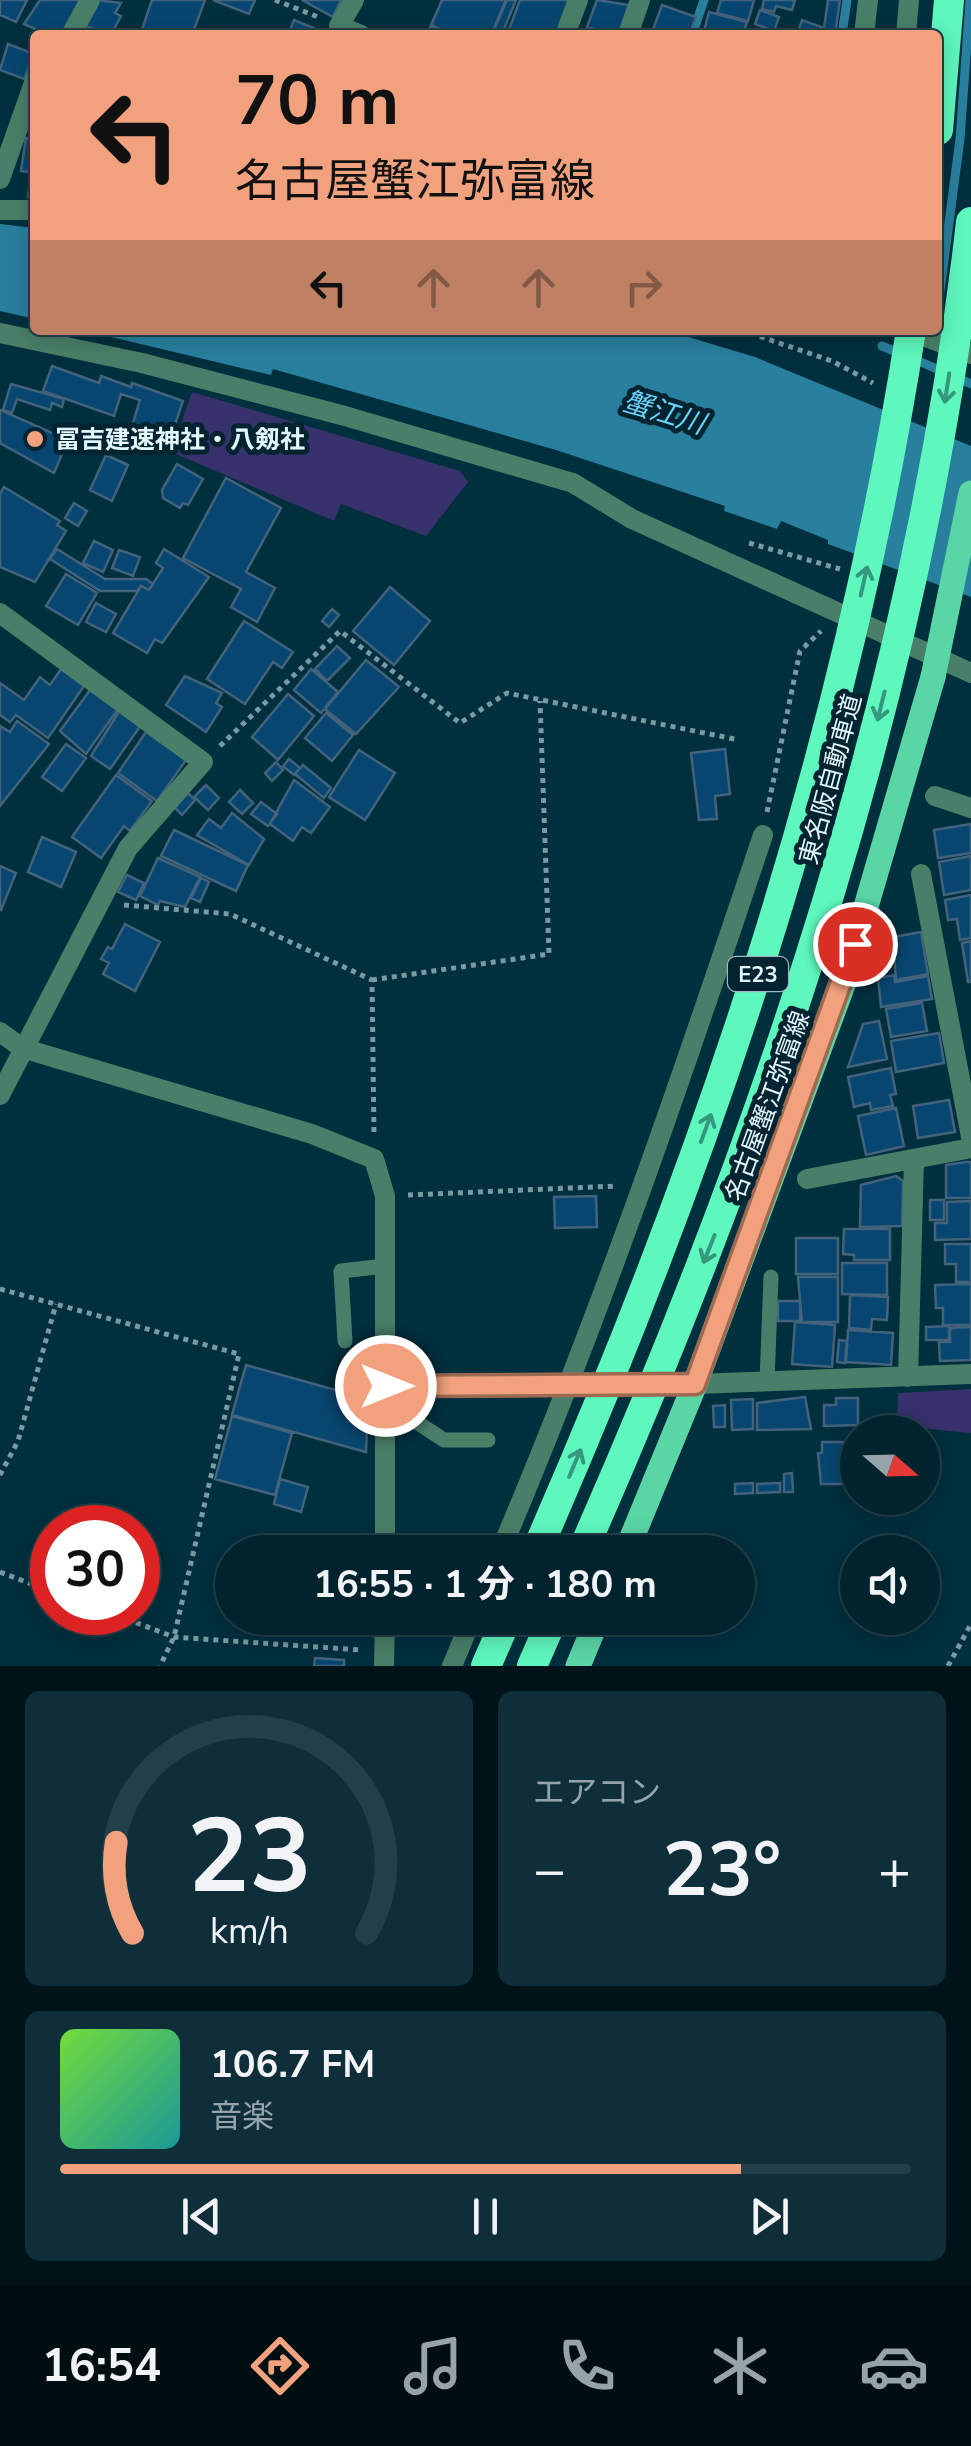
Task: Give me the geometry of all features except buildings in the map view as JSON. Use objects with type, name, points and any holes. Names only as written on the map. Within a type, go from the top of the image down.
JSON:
[{"type":"highway","points":[[942,83],[949,0]]},
{"type":"highway","name":"東名阪自動車道","points":[[589,1535],[728,1202],[819,932],[880,708],[920,536],[946,399],[971,222]]},
{"type":"highway","name":"東名阪自動車道","points":[[543,1535],[685,1187],[774,925],[846,657],[876,525],[908,335]]},
{"type":"highway","points":[[486,1666],[500,1635]]},
{"type":"highway","points":[[532,1666],[546,1635]]},
{"type":"main road","name":"名古屋蟹江弥富線","points":[[633,1535],[695,1384],[844,982],[933,677],[971,493]]},
{"type":"main road","points":[[578,1666],[591,1635]]},
{"type":"street","points":[[75,30],[90,0]]},
{"type":"street","points":[[348,30],[339,26],[354,0]]},
{"type":"street","points":[[568,30],[578,0]]},
{"type":"street","points":[[630,30],[640,0]]},
{"type":"street","points":[[865,30],[868,0]]},
{"type":"street","points":[[906,30],[909,0]]},
{"type":"street","points":[[0,179],[30,94]]},
{"type":"street","points":[[0,210],[30,210]]},
{"type":"street","points":[[0,333],[253,392],[573,482],[632,519],[971,673]]},
{"type":"street","points":[[922,335],[971,354]]},
{"type":"street","points":[[0,614],[204,762],[128,848],[0,1095]]},
{"type":"street","points":[[934,796],[971,808]]},
{"type":"street","points":[[507,1535],[571,1386],[646,1184],[762,835]]},
{"type":"street","points":[[920,874],[971,1137]]},
{"type":"street","points":[[0,1032],[22,1048],[312,1134],[374,1159],[385,1196],[385,1535]]},
{"type":"street","points":[[807,1179],[971,1148]]},
{"type":"street","points":[[908,1377],[914,1160]]},
{"type":"street","points":[[386,1394],[971,1374]]},
{"type":"street","points":[[452,1666],[465,1635]]},
{"type":"lane","points":[[345,1341],[342,1271],[386,1266]]},
{"type":"lane","points":[[766,1381],[771,1277]]},
{"type":"lane","points":[[386,1394],[444,1440],[488,1440]]},
{"type":"path","points":[[275,0],[339,26]]},
{"type":"path","points":[[757,335],[832,361],[880,386]]},
{"type":"path","points":[[762,835],[800,651],[838,615]]},
{"type":"path","points":[[204,762],[340,631],[460,723],[507,694],[739,740]]},
{"type":"path","points":[[98,902],[230,914],[372,980],[549,954],[540,701]]},
{"type":"path","points":[[372,980],[374,1159]]},
{"type":"path","points":[[385,1196],[646,1184]]},
{"type":"path","points":[[0,1289],[239,1354],[174,1637],[160,1666]]},
{"type":"path","points":[[0,1475],[18,1441],[56,1304]]},
{"type":"path","points":[[0,1572],[30,1584]]},
{"type":"path","points":[[948,1666],[971,1624]]},
{"type":"path","points":[[160,1632],[174,1637],[384,1659]]},
{"type":"shaded area","points":[[192,392],[460,471],[468,482],[426,536],[341,504],[334,521],[171,452]]},
{"type":"shaded area","points":[[971,1389],[971,1433],[940,1430],[940,1415],[897,1415],[898,1393]]},
{"type":"water","points":[[0,224],[30,227],[30,318],[0,311]]},
{"type":"water","name":"蟹江川","points":[[103,335],[682,335],[755,357],[971,446],[971,597],[828,544],[828,540],[781,521],[777,529],[724,511],[725,506],[556,450],[273,369],[271,375]]},
{"type":"waterway","points":[[694,30],[704,0]]},
{"type":"waterway","points":[[843,30],[847,0]]},
{"type":"waterway","points":[[942,276],[960,139],[970,0]]},
{"type":"waterway","points":[[882,346],[899,353]]},
{"type":"waterway","points":[[914,359],[971,384]]},
{"type":"place","name":"冨吉建速神社・八剱社","points":[[35,439]]},
{"type":"route","points":[[386,1386],[695,1384],[855,944]]}]
